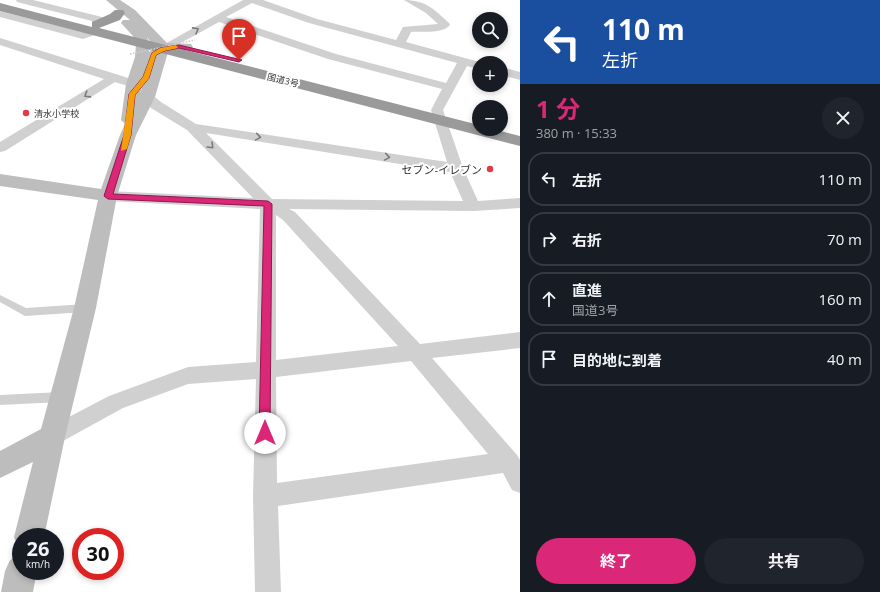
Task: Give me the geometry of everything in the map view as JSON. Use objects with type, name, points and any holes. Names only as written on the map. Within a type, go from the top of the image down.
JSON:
[{"type":"highway","name":"国道3号","points":[[0,6],[96,28],[439,115],[520,141]]},
{"type":"highway","points":[[96,28],[119,13]]},
{"type":"highway","name":"国道3号","points":[[439,115],[472,119]]},
{"type":"highway","points":[[508,127],[520,130]]},
{"type":"street","points":[[22,0],[98,19],[96,28]]},
{"type":"street","points":[[112,0],[119,13],[166,46]]},
{"type":"street","points":[[112,0],[131,13],[166,46]]},
{"type":"street","points":[[31,528],[84,308],[108,196],[128,135],[137,92],[142,57],[166,46],[250,0]]},
{"type":"street","points":[[253,0],[313,22],[472,63]]},
{"type":"street","points":[[400,44],[407,29],[430,29],[443,27],[445,25],[430,11],[409,0]]},
{"type":"street","points":[[218,18],[274,38],[392,75],[449,87]]},
{"type":"street","points":[[0,41],[114,78],[192,127],[268,204],[289,216],[415,352],[508,462],[520,482]]},
{"type":"street","points":[[137,92],[166,46]]},
{"type":"street","points":[[464,61],[449,87],[439,115],[456,168],[473,206]]},
{"type":"street","points":[[508,73],[520,76]]},
{"type":"street","points":[[0,148],[114,78]]},
{"type":"street","points":[[192,127],[456,168]]},
{"type":"street","points":[[0,180],[108,196],[268,204],[473,206],[520,203]]},
{"type":"street","points":[[268,204],[265,370],[265,496],[268,592]]},
{"type":"street","points":[[0,465],[116,402],[188,376],[265,370],[520,340]]},
{"type":"street","points":[[265,496],[508,462]]},
{"type":"street","points":[[17,592],[19,580]]},
{"type":"lane","points":[[0,298],[25,312],[84,308]]},
{"type":"lane","points":[[0,400],[63,396]]},
{"type":"path","points":[[130,54],[166,46]]},
{"type":"slow traffic","points":[[123,149],[128,135],[132,94],[146,78],[154,54],[162,49],[176,47]]},
{"type":"place","name":"清水小学校","points":[[26,113]]},
{"type":"place","name":"セブン-イレブン","points":[[490,169]]},
{"type":"route","points":[[239,60],[179,46],[162,49],[154,54],[146,78],[132,94],[128,135],[108,196],[268,204],[265,433]]}]
